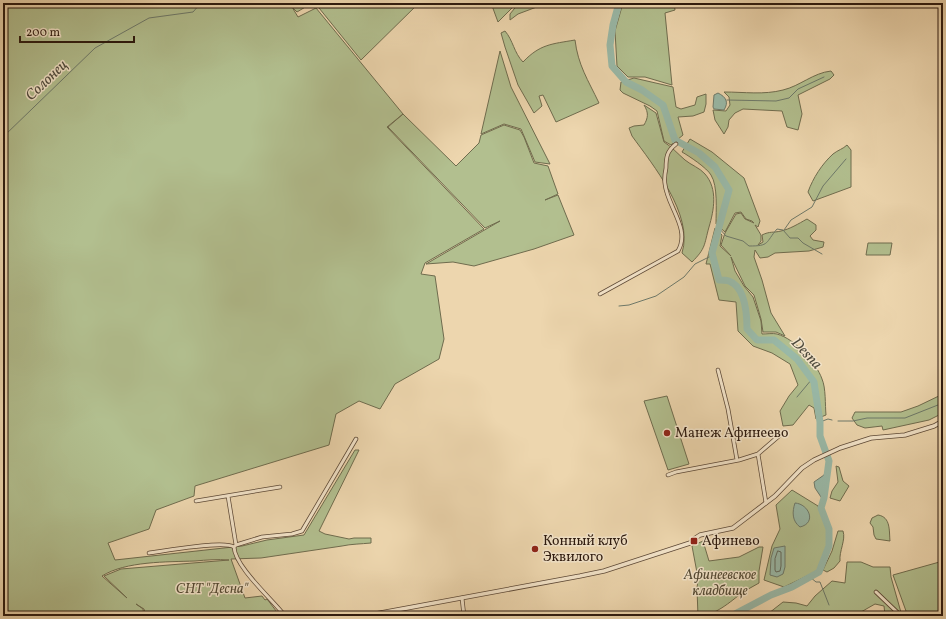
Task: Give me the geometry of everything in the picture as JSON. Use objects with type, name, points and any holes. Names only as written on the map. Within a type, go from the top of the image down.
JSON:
[{"type":"street","points":[[600,294],[678,251],[682,246],[683,234],[664,184],[666,155],[676,144]]},
{"type":"street","points":[[718,370],[728,409],[737,460]]},
{"type":"street","points":[[364,616],[604,571],[690,543],[694,538],[700,535],[734,528],[776,496],[802,468],[814,460],[840,448],[871,438],[905,435],[934,426],[943,421]]},
{"type":"street","points":[[668,475],[758,454],[780,435]]},
{"type":"street","points":[[149,553],[208,546],[235,546],[262,537],[292,534],[302,531],[356,439]]},
{"type":"street","points":[[758,454],[766,503]]},
{"type":"street","points":[[196,501],[280,487]]},
{"type":"street","points":[[228,496],[235,546],[234,552],[240,564],[285,616]]},
{"type":"street","points":[[876,592],[899,614],[899,616]]},
{"type":"street","points":[[462,598],[464,616]]},
{"type":"green space","name":"СНТ \"Десна\"","points":[[3,3],[312,3],[297,12],[292,7],[298,17],[316,8],[403,114],[387,127],[484,229],[425,263],[421,274],[435,276],[444,339],[439,359],[395,384],[380,409],[359,401],[336,414],[329,445],[195,486],[194,496],[156,510],[149,529],[108,543],[115,560],[242,546],[267,540],[304,535],[355,450],[359,450],[319,531],[325,534],[349,539],[371,538],[371,543],[261,558],[231,559],[245,598],[262,596],[265,600],[267,599],[280,616],[146,616],[144,609],[136,604],[143,609],[144,616],[3,616]],"holes":[[[229,560],[121,569],[104,576],[127,598],[102,576],[123,567],[147,563]]]},
{"type":"green space","points":[[315,3],[419,3],[361,60]]},
{"type":"green space","points":[[491,3],[517,3],[498,22]]},
{"type":"green space","points":[[519,3],[542,3],[542,5],[518,14],[510,20],[510,14]]},
{"type":"green space","points":[[623,3],[674,3],[675,10],[665,13],[672,85],[645,77],[628,77],[617,66],[615,31]]},
{"type":"green space","points":[[505,31],[523,62],[541,48],[575,40],[581,65],[599,103],[556,122],[543,95],[539,96],[542,106],[534,113],[518,85],[501,33]]},
{"type":"green space","points":[[500,51],[511,87],[550,164],[535,162],[521,129],[504,124],[481,134]]},
{"type":"green space","points":[[831,71],[834,75],[830,79],[798,95],[802,114],[798,130],[787,127],[782,111],[743,109],[735,113],[729,120],[728,127],[724,134],[715,120],[713,110],[726,111],[730,105],[729,97],[724,92],[776,92],[795,86],[818,74]]},
{"type":"green space","points":[[634,78],[673,87],[676,107],[681,109],[695,105],[697,97],[706,94],[704,112],[693,116],[678,117],[683,135],[671,145],[664,141],[657,111],[620,90],[621,82]]},
{"type":"green space","points":[[644,105],[656,113],[664,142],[685,160],[703,172],[712,186],[714,200],[711,220],[702,250],[692,262],[682,253],[684,238],[682,223],[677,207],[660,176],[632,136],[629,128],[644,125],[647,111]]},
{"type":"green space","points":[[403,114],[456,166],[479,143],[481,135],[504,125],[520,130],[534,163],[548,166],[558,194],[545,200],[558,195],[574,235],[534,249],[474,266],[453,262],[426,264],[500,221],[485,228],[388,127]]},
{"type":"green space","points":[[690,139],[712,152],[744,178],[760,221],[758,227],[755,225],[761,235],[761,241],[758,245],[763,242],[762,235],[788,229],[807,219],[816,225],[816,230],[810,236],[813,240],[824,242],[823,247],[809,251],[775,253],[768,257],[760,258],[755,250],[754,257],[771,313],[785,336],[776,332],[763,332],[761,319],[754,295],[745,286],[731,257],[735,271],[744,286],[753,297],[761,321],[762,334],[777,334],[791,341],[804,352],[819,372],[825,392],[826,415],[816,419],[814,408],[809,405],[793,425],[783,426],[780,411],[798,385],[790,364],[772,353],[753,346],[738,331],[736,302],[719,300],[710,264],[706,264],[715,228],[722,235],[720,246],[731,256],[721,245],[725,233],[736,214],[741,213],[745,219],[754,223],[746,219],[741,212],[735,213],[725,232],[716,224],[716,192],[711,175],[702,166],[682,152]]},
{"type":"green space","points":[[847,145],[851,150],[851,187],[813,201],[808,192],[815,176],[829,158]]},
{"type":"green space","points":[[868,243],[892,243],[890,255],[866,255]]},
{"type":"green space","points":[[943,394],[943,413],[929,420],[883,430],[882,426],[865,428],[857,425],[852,418],[855,412],[901,412]]},
{"type":"green space","name":"Манеж Афинеево","points":[[667,396],[689,464],[668,470],[644,401]]},
{"type":"green space","points":[[836,466],[839,467],[843,481],[849,486],[840,501],[830,498],[832,491],[838,482]]},
{"type":"green space","points":[[792,490],[818,506],[827,530],[827,546],[817,571],[784,587],[764,580],[772,546],[780,529],[776,505]]},
{"type":"green space","points":[[878,515],[885,518],[887,521],[890,541],[876,539],[874,535],[873,527],[870,523],[872,518]]},
{"type":"green space","points":[[838,531],[843,531],[844,534],[840,561],[834,568],[827,572],[823,570],[832,551]]},
{"type":"green space","name":"Афинеевское кладбище","points":[[703,541],[709,561],[739,557],[759,547],[763,547],[759,571],[759,583],[716,611],[710,614],[698,616],[698,578],[692,546]]},
{"type":"green space","points":[[943,561],[943,616],[906,616],[906,611],[893,575]]},
{"type":"green space","points":[[847,562],[861,562],[873,567],[890,567],[891,577],[902,616],[885,615],[884,606],[875,604],[861,612],[860,616],[770,616],[769,613],[783,602],[807,606],[815,596],[832,581],[845,583]]},
{"type":"water","points":[[718,93],[726,100],[724,110],[714,109],[713,107],[714,95]]},
{"type":"water","points":[[829,465],[823,500],[815,488],[814,482],[824,475]]},
{"type":"water","points":[[795,503],[800,504],[807,510],[810,518],[805,525],[800,527],[795,522],[793,516]]},
{"type":"water","points":[[785,546],[785,567],[783,574],[777,577],[770,575],[771,558],[774,548]]},
{"type":"waterway","name":"Солонец","points":[[3,137],[95,48],[149,18],[193,12],[201,3]]},
{"type":"waterway","name":"Desna","points":[[619,3],[613,25],[610,45],[612,66],[626,82],[642,90],[663,105],[675,140],[699,153],[715,167],[729,190],[712,253],[719,280],[729,281],[739,289],[746,309],[747,329],[757,340],[774,340],[797,359],[814,382],[820,422],[820,436],[829,461],[824,498],[821,508],[829,529],[829,546],[819,572],[792,587],[771,595],[731,616]]},
{"type":"waterway","points":[[727,100],[776,101],[789,98],[798,89],[824,77]]},
{"type":"waterway","points":[[784,230],[791,220],[812,207],[823,186],[846,159]]},
{"type":"waterway","points":[[719,228],[726,236],[743,241],[749,246],[764,244],[777,229],[783,230],[790,238],[798,238],[803,243],[822,254]]},
{"type":"waterway","points":[[619,306],[629,305],[656,296],[684,277],[695,264],[713,255]]},
{"type":"waterway","points":[[797,397],[812,379]]},
{"type":"waterway","points":[[838,421],[853,421],[867,418],[905,418],[943,403]]},
{"type":"waterway","points":[[820,422],[828,419],[832,420]]},
{"type":"waterway","points":[[810,577],[816,582],[820,582],[829,605]]},
{"type":"place","name":"Манеж Афинеево","points":[[667,433]]},
{"type":"place","name":"Афинево","points":[[694,541]]},
{"type":"place","name":"Конный клуб Эквилого","points":[[535,549]]}]
